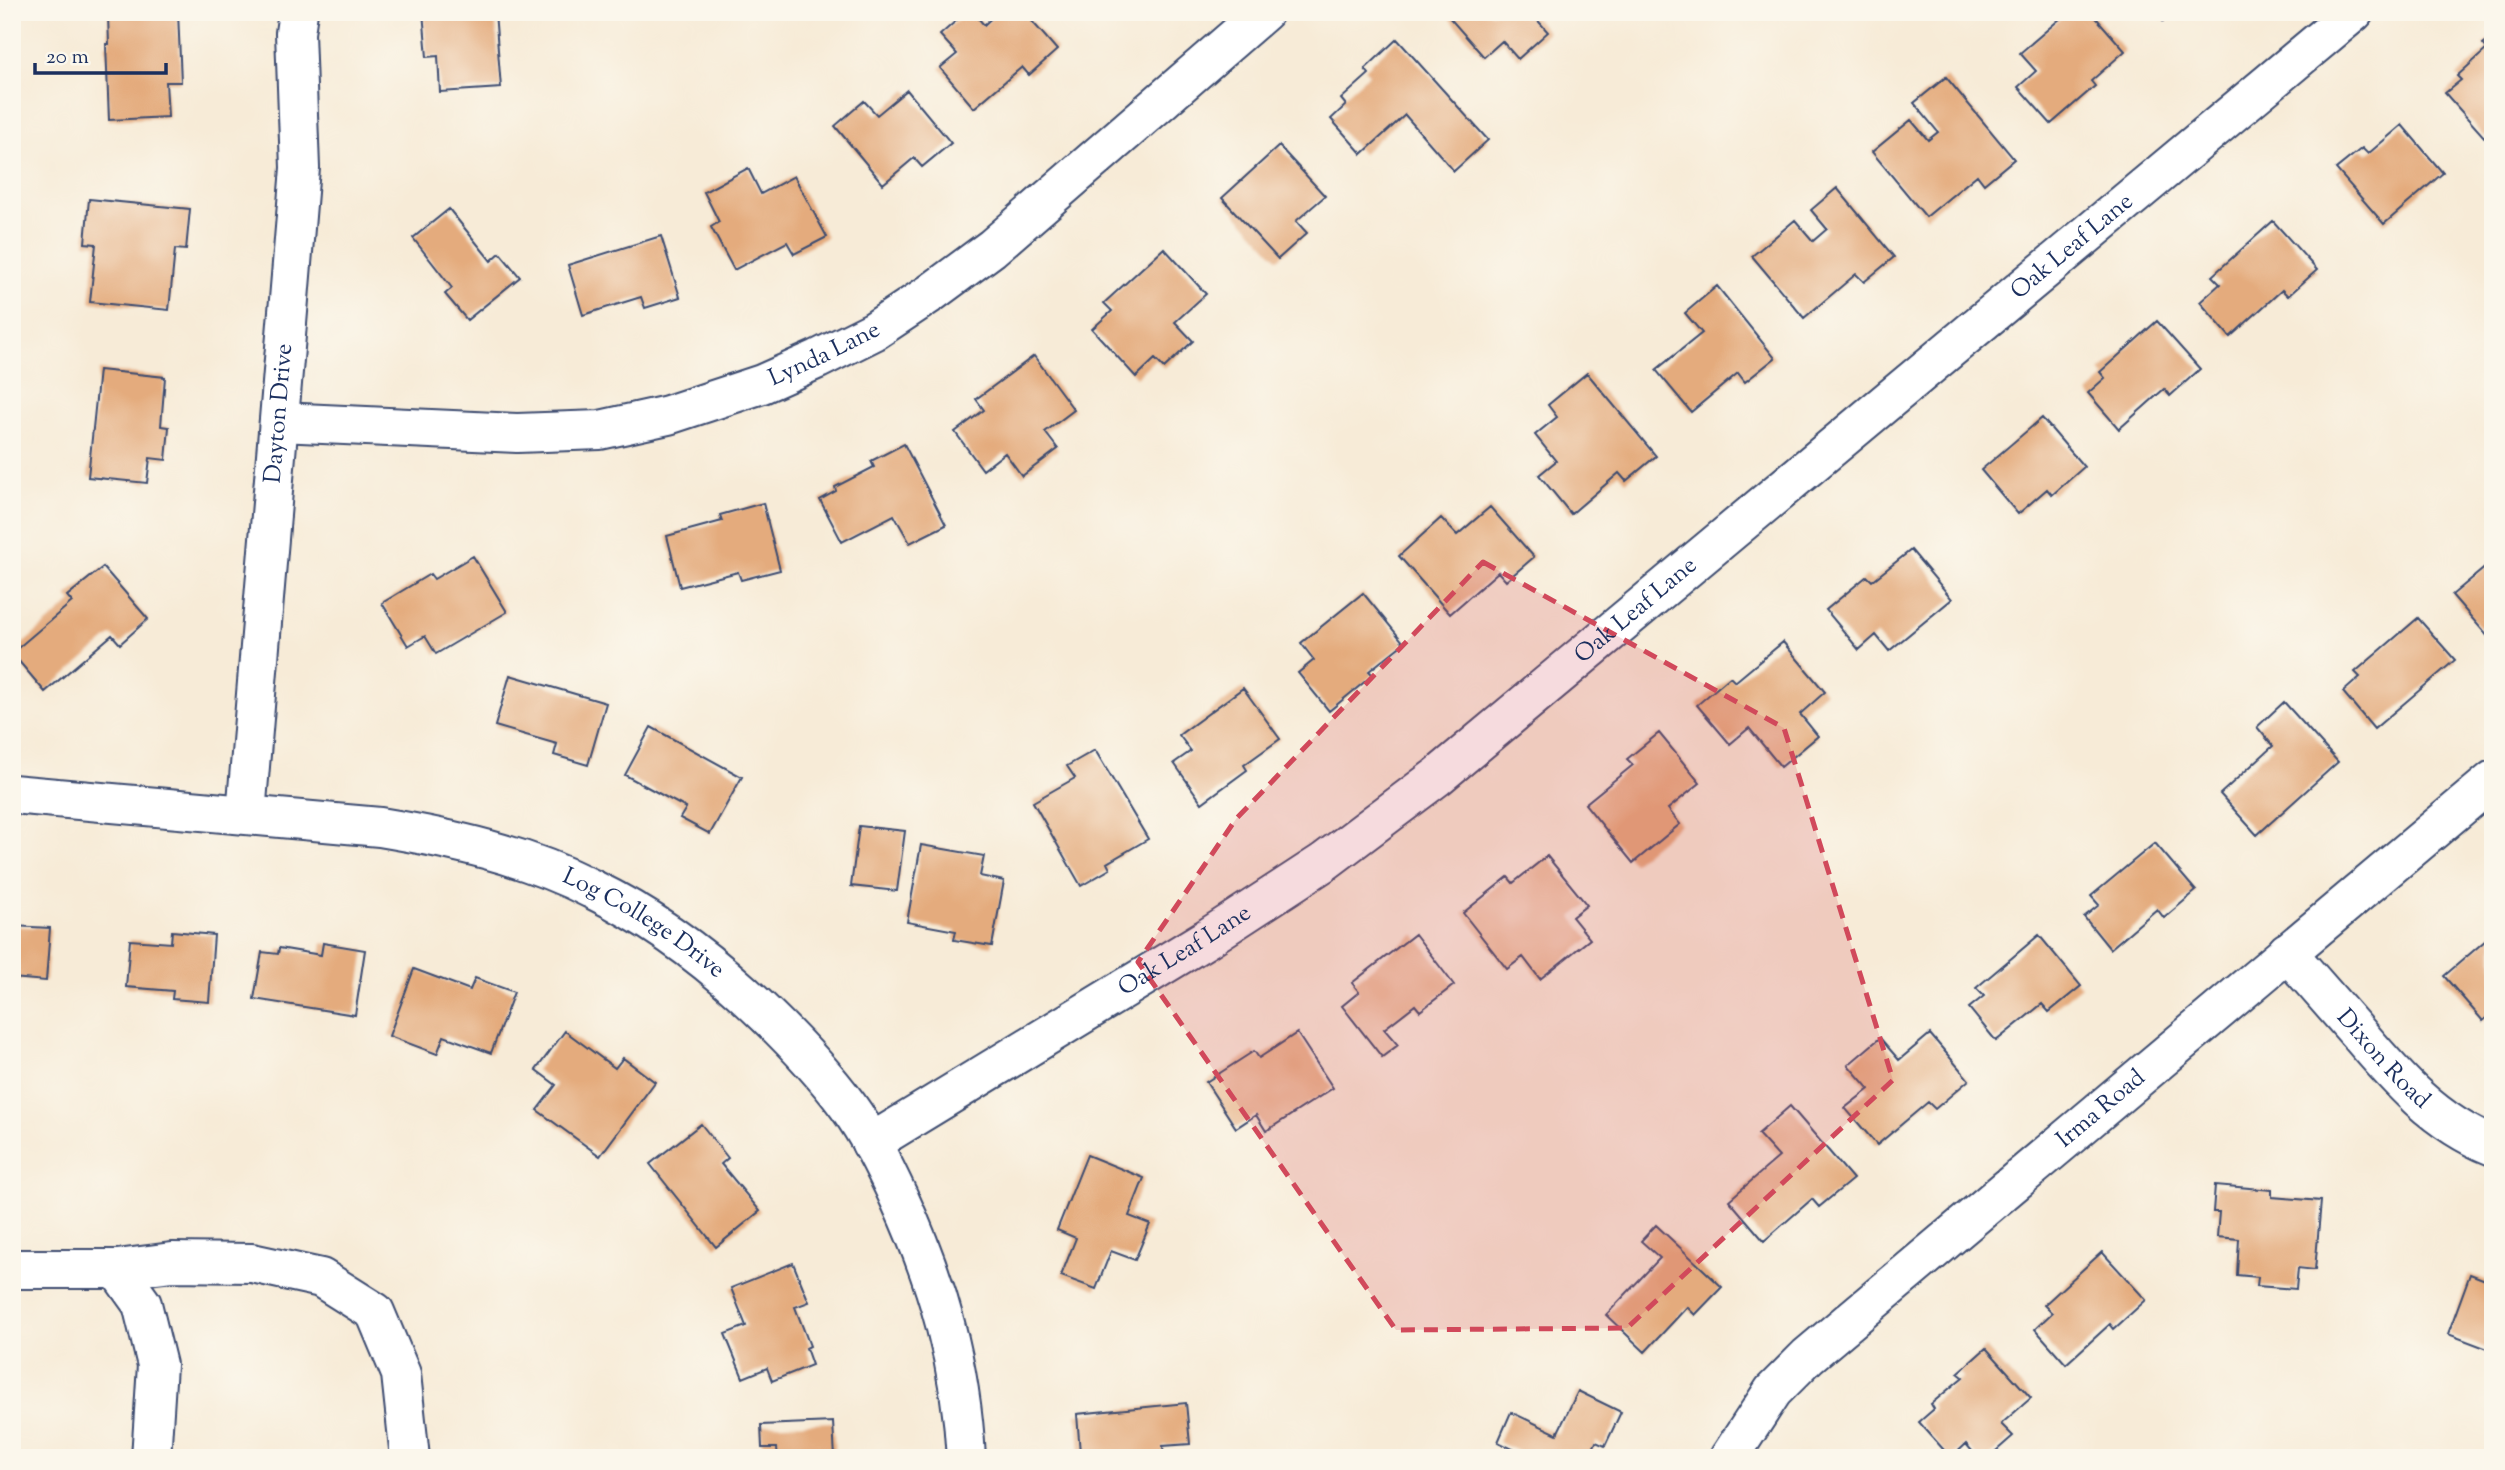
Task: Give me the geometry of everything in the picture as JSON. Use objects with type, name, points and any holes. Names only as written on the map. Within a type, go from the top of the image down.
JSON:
[{"type":"street","name":"Dayton Drive","points":[[246,814],[300,168],[295,33],[299,12]]},
{"type":"street","name":"Lynda Lane","points":[[280,422],[516,433],[600,430],[668,415],[762,384],[874,331],[982,256],[1264,12]]},
{"type":"street","name":"Oak Leaf Lane","points":[[871,1143],[1217,932],[1324,862],[1437,777],[2354,12]]},
{"type":"street","name":"Irma Road","points":[[1729,1458],[1773,1391],[1808,1356],[2493,780]]},
{"type":"street","name":"Log College Drive","points":[[12,794],[380,827],[438,837],[516,857],[592,888],[663,929],[714,967],[776,1023],[819,1069],[849,1108],[881,1159],[920,1244],[948,1328],[963,1415],[966,1458]]},
{"type":"street","name":"Dixon Road","points":[[2287,951],[2403,1085],[2427,1107],[2475,1139],[2493,1146]]},
{"type":"street","points":[[12,1269],[117,1269],[172,1262],[252,1263],[321,1278],[375,1312],[401,1374],[410,1458]]},
{"type":"street","points":[[117,1269],[142,1304],[157,1366],[151,1458]]},
{"type":"highlighted area","points":[[1483,562],[1784,728],[1893,1080],[1627,1328],[1396,1330],[1138,962],[1236,819]]},
{"type":"building","points":[[178,12],[181,82],[166,82],[168,117],[109,120],[106,44],[109,44],[108,15]]},
{"type":"building","points":[[423,12],[495,12],[501,88],[440,92],[438,56],[427,57]]},
{"type":"building","points":[[966,12],[973,12],[984,25],[998,12],[1024,12],[1057,50],[1029,75],[1022,67],[974,108],[940,68],[957,54],[940,35]]},
{"type":"building","points":[[1451,12],[1534,12],[1532,14],[1548,32],[1518,59],[1502,41],[1484,57],[1447,15]]},
{"type":"building","points":[[2068,12],[2091,12],[2125,51],[2091,81],[2095,86],[2051,124],[2018,87],[2036,71],[2020,53]]},
{"type":"building","points":[[2155,12],[2174,12],[2163,21]]},
{"type":"building","points":[[2493,36],[2493,130],[2484,137],[2445,93],[2461,80],[2457,76],[2487,49],[2483,44]]},
{"type":"building","points":[[1397,39],[1488,140],[1454,171],[1405,115],[1362,154],[1331,119],[1346,105],[1341,99],[1369,74],[1365,69]]},
{"type":"building","points":[[1946,77],[2014,159],[1984,184],[1977,175],[1926,217],[1872,152],[1911,120],[1928,140],[1938,132],[1914,103]]},
{"type":"building","points":[[907,90],[951,143],[922,167],[914,158],[883,184],[835,126],[864,101],[877,115]]},
{"type":"building","points":[[2402,125],[2443,173],[2384,224],[2336,169],[2362,148],[2368,154]]},
{"type":"building","points":[[1279,146],[1325,196],[1296,221],[1307,233],[1278,259],[1222,198]]},
{"type":"building","points":[[748,168],[761,194],[794,176],[827,237],[794,254],[787,242],[734,270],[711,227],[719,222],[704,192]]},
{"type":"building","points":[[1837,188],[1894,257],[1864,282],[1856,274],[1804,318],[1752,256],[1795,220],[1813,241],[1827,229],[1811,210]]},
{"type":"building","points":[[89,199],[190,209],[186,250],[175,249],[169,310],[90,302],[96,244],[85,243]]},
{"type":"building","points":[[449,209],[491,261],[500,253],[520,277],[467,320],[445,294],[452,288],[413,238]]},
{"type":"building","points":[[2273,221],[2317,270],[2288,296],[2282,290],[2230,337],[2200,302],[2220,284],[2212,276]]},
{"type":"building","points":[[661,236],[680,297],[645,308],[641,297],[583,315],[568,265]]},
{"type":"building","points":[[1164,248],[1206,294],[1175,322],[1193,341],[1164,368],[1155,359],[1136,377],[1092,329],[1112,311],[1104,303]]},
{"type":"building","points":[[1717,286],[1775,358],[1745,382],[1738,373],[1691,412],[1656,370],[1702,333],[1685,313]]},
{"type":"building","points":[[2157,321],[2200,369],[2170,396],[2164,389],[2119,429],[2088,393],[2105,378],[2100,372]]},
{"type":"building","points":[[1034,356],[1074,410],[1045,432],[1058,449],[1022,476],[1005,453],[983,470],[955,432],[984,410],[976,399]]},
{"type":"building","points":[[99,370],[165,377],[161,426],[169,427],[166,460],[150,458],[147,483],[88,477]]},
{"type":"building","points":[[1587,373],[1656,456],[1626,481],[1619,473],[1571,514],[1539,475],[1556,461],[1535,435],[1557,417],[1548,405]]},
{"type":"building","points":[[2042,418],[2084,467],[2052,495],[2047,489],[2018,514],[1981,470]]},
{"type":"building","points":[[904,444],[946,525],[910,543],[894,515],[842,542],[820,500],[836,491],[835,487],[874,467],[871,461]]},
{"type":"building","points":[[763,503],[780,570],[741,580],[738,572],[680,587],[667,536],[722,521],[720,515]]},
{"type":"building","points":[[1490,507],[1534,557],[1506,581],[1498,572],[1450,614],[1399,556],[1441,518],[1457,535]]},
{"type":"building","points":[[1911,550],[1952,599],[1889,651],[1876,635],[1859,650],[1826,610],[1867,576],[1872,581]]},
{"type":"building","points":[[473,556],[507,612],[436,654],[425,636],[408,646],[382,603],[430,574],[434,579]]},
{"type":"building","points":[[2493,561],[2493,635],[2489,638],[2452,595]]},
{"type":"building","points":[[103,567],[148,619],[120,644],[112,635],[45,692],[12,653],[72,602],[67,596]]},
{"type":"building","points":[[1363,593],[1404,643],[1369,671],[1373,675],[1329,711],[1298,673],[1314,660],[1301,643]]},
{"type":"building","points":[[2418,618],[2455,660],[2374,729],[2343,692],[2360,677],[2355,672]]},
{"type":"building","points":[[1783,642],[1825,692],[1800,714],[1818,736],[1781,767],[1749,728],[1730,744],[1697,705],[1730,677],[1735,682]]},
{"type":"building","points":[[510,675],[606,703],[588,765],[554,755],[557,744],[495,726]]},
{"type":"building","points":[[1243,688],[1280,739],[1244,765],[1247,770],[1202,803],[1174,763],[1191,751],[1179,735]]},
{"type":"building","points":[[2284,702],[2338,762],[2257,835],[2220,794],[2273,746],[2257,727]]},
{"type":"building","points":[[651,727],[742,777],[710,834],[680,818],[686,808],[625,775]]},
{"type":"building","points":[[1659,733],[1700,783],[1668,809],[1680,824],[1633,863],[1585,804],[1633,765],[1627,759]]},
{"type":"building","points":[[1095,750],[1148,839],[1107,863],[1110,869],[1081,886],[1033,802],[1075,778],[1067,766]]},
{"type":"building","points":[[859,826],[905,831],[897,891],[851,886]]},
{"type":"building","points":[[2155,843],[2196,891],[2164,918],[2157,909],[2110,949],[2084,917],[2099,905],[2091,896]]},
{"type":"building","points":[[921,845],[984,856],[980,876],[1004,881],[992,946],[954,940],[956,931],[907,922]]},
{"type":"building","points":[[1547,856],[1587,905],[1572,917],[1590,939],[1540,979],[1523,957],[1507,969],[1463,913],[1508,877],[1513,883]]},
{"type":"building","points":[[12,926],[50,928],[46,981],[12,978]]},
{"type":"building","points":[[172,931],[214,935],[209,1002],[172,999],[173,991],[126,987],[130,940],[171,943]]},
{"type":"building","points":[[1415,934],[1454,985],[1420,1011],[1415,1005],[1384,1029],[1398,1045],[1382,1057],[1342,1006],[1359,992],[1352,983]]},
{"type":"building","points":[[2493,934],[2493,1012],[2483,1021],[2444,976]]},
{"type":"building","points":[[2039,935],[2081,986],[2049,1012],[2042,1004],[1996,1041],[1969,1008],[1984,996],[1976,988]]},
{"type":"building","points":[[323,943],[365,950],[355,1015],[254,999],[262,952],[278,954],[279,948],[321,955]]},
{"type":"building","points":[[414,969],[470,990],[475,978],[514,992],[491,1053],[444,1036],[437,1054],[389,1036]]},
{"type":"building","points":[[565,1031],[615,1068],[623,1058],[655,1082],[600,1156],[537,1110],[556,1085],[536,1070]]},
{"type":"building","points":[[1297,1033],[1333,1088],[1266,1131],[1256,1115],[1236,1128],[1206,1082],[1254,1051],[1259,1058]]},
{"type":"building","points":[[1930,1034],[1969,1080],[1935,1109],[1928,1102],[1877,1145],[1845,1108],[1869,1089],[1848,1065],[1880,1038],[1899,1060]]},
{"type":"building","points":[[1790,1106],[1853,1179],[1819,1207],[1812,1199],[1764,1241],[1729,1200],[1779,1157],[1758,1134]]},
{"type":"building","points":[[701,1124],[728,1158],[721,1164],[760,1211],[716,1247],[650,1164]]},
{"type":"building","points":[[1087,1155],[1144,1178],[1129,1216],[1150,1224],[1135,1260],[1111,1251],[1096,1289],[1061,1276],[1076,1238],[1057,1230]]},
{"type":"building","points":[[2215,1185],[2272,1190],[2272,1197],[2321,1201],[2315,1270],[2298,1268],[2296,1289],[2257,1286],[2258,1277],[2237,1275],[2239,1239],[2217,1237],[2219,1212],[2213,1212]]},
{"type":"building","points":[[1656,1225],[1722,1287],[1695,1315],[1687,1307],[1645,1352],[1606,1315],[1660,1258],[1641,1241]]},
{"type":"building","points":[[2102,1252],[2146,1300],[2114,1329],[2110,1324],[2066,1364],[2035,1329],[2052,1313],[2044,1305]]},
{"type":"building","points":[[793,1263],[809,1302],[795,1307],[810,1346],[806,1348],[812,1365],[772,1381],[767,1368],[743,1378],[725,1334],[746,1326],[731,1288]]},
{"type":"building","points":[[2470,1274],[2493,1283],[2493,1351],[2448,1334]]},
{"type":"building","points":[[1986,1348],[2031,1398],[2001,1424],[2013,1436],[1988,1458],[1978,1458],[1966,1444],[1951,1458],[1919,1422],[1934,1409],[1931,1404],[1963,1377],[1958,1373]]},
{"type":"building","points":[[1578,1391],[1621,1412],[1605,1446],[1596,1442],[1589,1458],[1531,1458],[1498,1442],[1511,1412],[1557,1434]]},
{"type":"building","points":[[1186,1403],[1190,1444],[1163,1446],[1164,1458],[1088,1458],[1087,1452],[1080,1453],[1077,1414]]},
{"type":"building","points":[[833,1422],[835,1458],[778,1458],[777,1448],[762,1448],[761,1425]]}]
